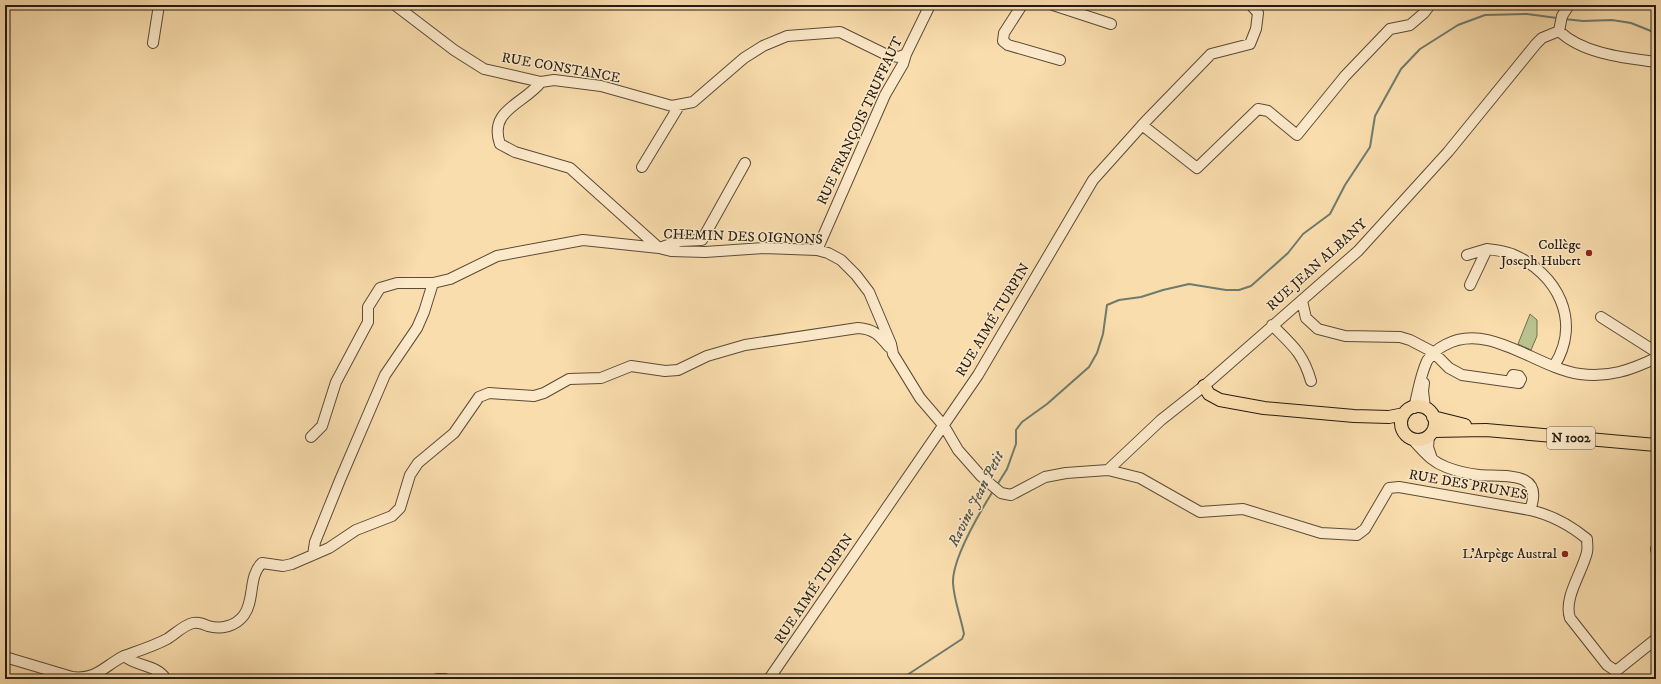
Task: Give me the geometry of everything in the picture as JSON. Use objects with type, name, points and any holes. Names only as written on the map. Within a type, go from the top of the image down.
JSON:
[{"type":"main road","name":"N 1002","points":[[1204,386],[1209,394],[1220,400],[1264,408],[1354,416],[1389,417],[1419,412],[1486,430]]},
{"type":"main road","points":[[1419,412],[1435,424],[1431,433],[1418,440],[1411,438],[1403,429],[1402,419],[1419,412]]},
{"type":"main road","name":"N 1002","points":[[1354,416],[1403,429]]},
{"type":"main road","name":"N 1002","points":[[1431,433],[1486,430],[1656,445]]},
{"type":"street","points":[[153,43],[160,5]]},
{"type":"street","name":"RUE CONSTANCE","points":[[395,5],[454,50],[484,69],[541,82],[554,80],[601,86],[672,106],[679,106]]},
{"type":"street","name":"RUE FRANÇOIS TRUFFAUT","points":[[817,250],[885,95],[903,64],[906,54],[930,5]]},
{"type":"street","points":[[1022,5],[1004,33],[1003,41],[1008,45],[1060,60]]},
{"type":"street","points":[[1053,5],[1111,24]]},
{"type":"street","name":"RUE AIMÉ TURPIN","points":[[769,679],[978,375],[1093,180],[1142,125],[1211,54],[1250,44],[1256,29],[1258,13],[1253,5]]},
{"type":"street","points":[[1142,125],[1197,168],[1258,109],[1268,111],[1297,135],[1345,76],[1390,29],[1410,25],[1424,13],[1430,5]]},
{"type":"street","points":[[1569,5],[1560,25],[1570,40],[1604,54],[1656,62]]},
{"type":"street","name":"RUE JEAN ALBANY","points":[[1108,470],[1161,420],[1204,386],[1358,251],[1443,158],[1536,44],[1560,25]]},
{"type":"street","points":[[642,167],[679,106],[693,102],[744,58],[763,46],[787,36],[840,32],[887,55],[899,56],[906,54]]},
{"type":"street","points":[[541,82],[535,90],[504,113],[497,128],[500,144],[515,152],[570,168],[659,248],[680,241],[702,240],[745,162]]},
{"type":"street","name":"CHEMIN DES OIGNONS","points":[[311,437],[322,426],[336,382],[368,322],[368,307],[380,288],[397,283],[433,283],[450,279],[497,256],[583,240],[659,248],[671,251],[705,252],[764,248],[817,250],[828,252],[841,260],[856,275],[869,292],[891,344],[893,354],[920,398],[944,426]]},
{"type":"street","points":[[1470,285],[1487,249]]},
{"type":"street","points":[[1467,255],[1487,249],[1511,254],[1531,266],[1548,281],[1560,299],[1567,321],[1567,336],[1561,354],[1554,366]]},
{"type":"street","points":[[312,555],[315,542],[337,487],[385,375],[417,328],[424,312],[433,283]]},
{"type":"street","points":[[1302,301],[1306,318],[1318,329],[1345,336],[1400,337],[1410,340],[1436,354],[1449,368],[1462,375],[1510,382]]},
{"type":"street","points":[[1601,317],[1656,352]]},
{"type":"street","points":[[1272,326],[1300,354],[1306,364],[1311,381]]},
{"type":"street","points":[[5,657],[72,677],[82,678],[98,676],[111,662],[167,638],[192,623],[214,628],[234,624],[244,615],[249,604],[257,568],[262,563],[283,566],[292,564],[329,548],[356,530],[392,516],[397,512],[400,508],[410,475],[418,463],[454,433],[479,398],[489,393],[534,396],[569,379],[601,378],[631,366],[665,371],[678,370],[707,356],[745,345],[858,328],[871,329],[879,334],[893,354]]},
{"type":"street","points":[[1419,412],[1425,378],[1436,354],[1472,340],[1490,341],[1508,346],[1554,366],[1581,374],[1610,374],[1632,369],[1656,358]]},
{"type":"street","name":"RUE DES PRUNES","points":[[944,426],[958,450],[1001,493],[1011,495],[1045,477],[1066,473],[1108,470],[1140,478],[1200,512],[1243,509],[1321,533],[1357,535],[1365,529],[1389,488],[1399,487],[1530,510],[1545,514],[1576,529],[1587,539],[1588,551],[1579,570],[1569,604],[1568,613],[1570,618],[1607,665],[1616,671],[1656,639]]},
{"type":"street","points":[[1431,433],[1428,447],[1433,461]]},
{"type":"street","points":[[1411,438],[1433,461],[1446,467],[1477,474],[1512,476],[1524,479],[1530,485],[1533,493],[1530,510]]},
{"type":"street","points":[[124,656],[136,663],[153,667],[162,673],[166,679]]},
{"type":"street","points":[[437,679],[445,679]]},
{"type":"green space","points":[[1530,314],[1537,320],[1537,336],[1531,350],[1518,344]]},
{"type":"waterway","name":"Ravine Jean Petit","points":[[997,485],[1007,469],[1016,444],[1016,430],[1022,422],[1047,404],[1089,367],[1097,353],[1103,334],[1107,305],[1119,300],[1141,297],[1189,284],[1226,290],[1239,290],[1251,286],[1288,253],[1303,234],[1330,214],[1345,185],[1370,147],[1375,116],[1401,69],[1420,49],[1458,25],[1485,15],[1527,14],[1557,18]]},
{"type":"waterway","name":"Ravine Jean Petit","points":[[1564,19],[1583,21],[1612,20],[1631,23],[1656,33]]},
{"type":"waterway","name":"Ravine Jean Petit","points":[[901,679],[962,639],[964,634],[956,603],[953,583],[954,573],[962,548],[993,491]]},
{"type":"place","name":"Collège Joseph Hubert","points":[[1589,253]]},
{"type":"place","name":"L'Arpège Austral","points":[[1565,554]]}]
